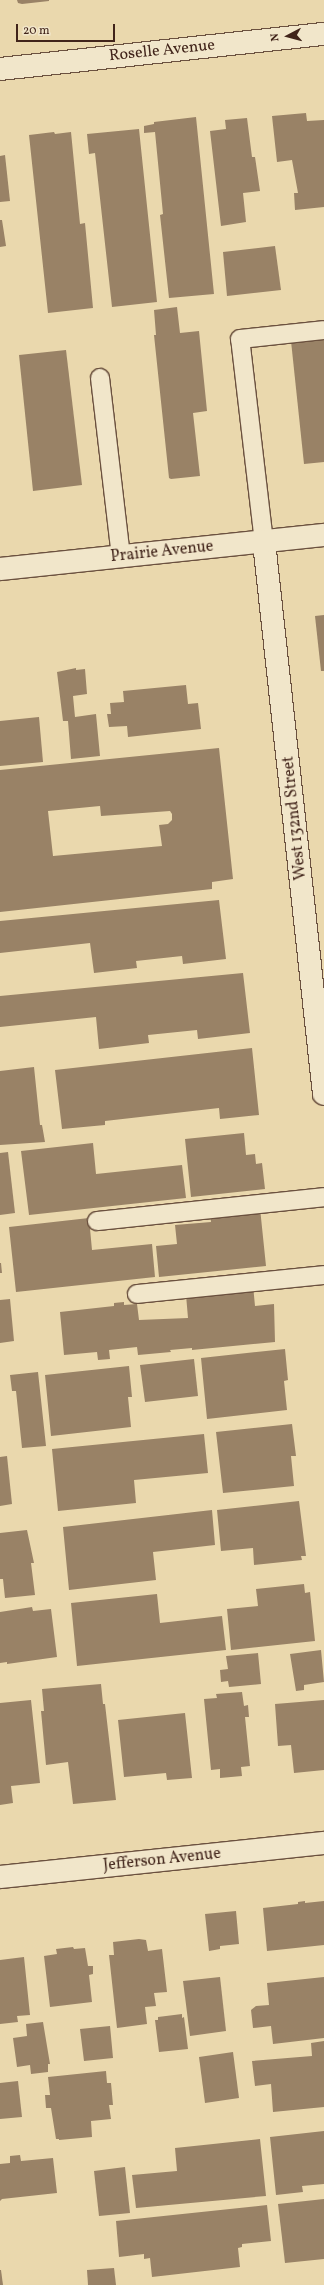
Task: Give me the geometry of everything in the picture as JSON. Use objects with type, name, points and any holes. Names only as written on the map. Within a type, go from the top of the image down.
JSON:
[{"type":"street","name":"Roselle Avenue","points":[[0,69],[324,34]]},
{"type":"street","name":"Prairie Avenue","points":[[0,570],[324,535]]},
{"type":"street","name":"West 132nd Street","points":[[264,542],[324,1094]]},
{"type":"street","name":"Jefferson Avenue","points":[[0,1877],[324,1843]]},
{"type":"lane","points":[[264,542],[240,340],[324,330]]},
{"type":"lane","points":[[100,378],[121,557]]},
{"type":"lane","points":[[97,1221],[324,1197]]},
{"type":"lane","points":[[137,1294],[324,1275]]},
{"type":"building","points":[[17,0],[49,1],[22,4],[18,3]]},
{"type":"building","points":[[306,113],[307,121],[324,120],[324,207],[295,210],[294,193],[298,193],[292,160],[277,162],[272,116]]},
{"type":"building","points":[[196,117],[214,294],[169,298],[160,215],[163,214],[155,132],[144,133],[144,126],[154,124],[154,122]]},
{"type":"building","points":[[247,118],[252,157],[255,157],[260,191],[243,193],[246,222],[221,226],[210,131],[226,129],[225,120]]},
{"type":"building","points":[[139,129],[157,302],[112,307],[95,153],[89,154],[87,134]]},
{"type":"building","points":[[54,132],[55,134],[71,132],[80,224],[85,223],[93,308],[48,313],[29,135]]},
{"type":"building","points":[[5,155],[10,201],[0,202],[0,156]]},
{"type":"building","points":[[0,220],[2,220],[6,246],[0,247]]},
{"type":"building","points":[[275,246],[281,290],[227,296],[223,252]]},
{"type":"building","points":[[177,307],[180,333],[199,331],[207,411],[193,413],[200,476],[171,479],[169,478],[154,335],[156,335],[154,310]]},
{"type":"building","points":[[324,338],[324,462],[304,464],[291,341]]},
{"type":"building","points":[[66,350],[82,485],[33,491],[19,355]]},
{"type":"building","points":[[324,615],[324,671],[321,671],[315,616]]},
{"type":"building","points":[[76,668],[76,670],[85,669],[87,694],[73,696],[75,717],[96,714],[100,756],[71,759],[68,721],[63,721],[57,672]]},
{"type":"building","points":[[186,685],[188,704],[198,703],[201,729],[128,737],[127,726],[109,727],[107,714],[111,714],[110,703],[124,702],[123,691]]},
{"type":"building","points":[[39,717],[43,762],[0,766],[0,721]]},
{"type":"building","points":[[219,748],[233,879],[212,882],[212,889],[0,912],[0,770]],"holes":[[[100,806],[101,816],[170,811],[172,814],[172,820],[168,824],[159,825],[162,846],[53,856],[48,811]]]},
{"type":"building","points":[[219,900],[226,959],[183,964],[182,956],[136,961],[137,968],[94,973],[90,943],[0,953],[0,921]]},
{"type":"building","points":[[243,973],[250,1033],[198,1039],[197,1030],[148,1035],[149,1043],[99,1049],[96,1017],[0,1027],[0,996]]},
{"type":"building","points":[[252,1048],[259,1115],[220,1119],[219,1108],[105,1121],[105,1125],[62,1129],[55,1070]]},
{"type":"building","points":[[34,1067],[40,1125],[42,1125],[45,1142],[0,1145],[0,1071]]},
{"type":"building","points":[[244,1133],[246,1155],[255,1154],[256,1164],[262,1163],[265,1189],[191,1197],[185,1139]]},
{"type":"building","points":[[93,1143],[96,1174],[182,1165],[186,1198],[29,1215],[21,1151]]},
{"type":"building","points":[[8,1152],[15,1213],[0,1215],[0,1153]]},
{"type":"building","points":[[260,1208],[266,1266],[159,1277],[156,1246],[177,1244],[175,1225],[211,1222],[210,1213]]},
{"type":"building","points":[[89,1218],[92,1250],[152,1244],[155,1277],[16,1292],[9,1227]]},
{"type":"building","points":[[1,1263],[2,1273],[0,1273]]},
{"type":"building","points":[[253,1285],[255,1306],[274,1304],[275,1342],[192,1350],[192,1348],[170,1350],[171,1352],[138,1355],[137,1347],[109,1350],[110,1359],[98,1360],[97,1352],[64,1355],[60,1312],[114,1306],[114,1303],[124,1302],[124,1305],[137,1304],[139,1320],[188,1318],[186,1295]]},
{"type":"building","points":[[10,1299],[14,1341],[0,1343],[0,1300]]},
{"type":"building","points":[[285,1349],[288,1380],[284,1381],[287,1410],[207,1419],[201,1358]]},
{"type":"building","points":[[194,1359],[198,1396],[145,1402],[140,1365]]},
{"type":"building","points":[[129,1366],[132,1397],[128,1397],[131,1427],[51,1436],[45,1375]]},
{"type":"building","points":[[38,1372],[46,1446],[22,1448],[16,1391],[12,1391],[10,1375]]},
{"type":"building","points":[[292,1424],[296,1456],[291,1456],[294,1486],[223,1493],[216,1432]]},
{"type":"building","points":[[204,1434],[208,1473],[134,1480],[136,1503],[58,1511],[52,1449]]},
{"type":"building","points":[[7,1456],[12,1504],[0,1506],[0,1457]]},
{"type":"building","points":[[299,1501],[306,1556],[301,1556],[302,1560],[254,1565],[253,1548],[221,1551],[217,1510]]},
{"type":"building","points":[[212,1510],[215,1545],[153,1552],[156,1580],[69,1590],[63,1527]]},
{"type":"building","points":[[27,1530],[34,1563],[31,1563],[35,1595],[5,1598],[3,1579],[0,1579],[0,1533]]},
{"type":"building","points":[[304,1584],[305,1593],[310,1592],[315,1641],[231,1650],[227,1609],[258,1606],[256,1589]]},
{"type":"building","points":[[157,1594],[160,1623],[222,1616],[226,1650],[77,1666],[71,1603]]},
{"type":"building","points":[[32,1607],[33,1611],[51,1609],[57,1657],[7,1664],[7,1662],[0,1663],[0,1612]]},
{"type":"building","points":[[321,1650],[324,1682],[304,1685],[304,1690],[296,1691],[290,1654]]},
{"type":"building","points":[[258,1653],[261,1684],[229,1687],[228,1681],[221,1682],[220,1670],[228,1669],[226,1656]]},
{"type":"building","points":[[101,1684],[103,1704],[105,1704],[116,1800],[73,1804],[68,1762],[46,1765],[41,1711],[44,1711],[42,1689]]},
{"type":"building","points":[[242,1692],[244,1706],[248,1705],[249,1717],[245,1717],[250,1766],[241,1767],[242,1776],[220,1778],[220,1769],[211,1770],[204,1699],[217,1698],[216,1694]]},
{"type":"building","points":[[31,1700],[40,1783],[11,1786],[13,1803],[0,1805],[0,1703]]},
{"type":"building","points":[[324,1700],[324,1770],[294,1773],[291,1745],[278,1746],[275,1704]]},
{"type":"building","points":[[185,1713],[192,1778],[167,1780],[166,1773],[124,1777],[118,1720]]},
{"type":"building","points":[[305,1901],[305,1903],[324,1901],[324,1945],[267,1951],[263,1908],[298,1904],[298,1902]]},
{"type":"building","points":[[236,1911],[239,1944],[220,1946],[220,1949],[209,1951],[205,1914]]},
{"type":"building","points":[[139,1939],[146,1940],[148,1951],[162,1949],[167,1992],[154,1993],[156,2006],[145,2007],[147,2024],[117,2028],[109,1955],[114,1955],[113,1942]]},
{"type":"building","points":[[73,1947],[74,1949],[85,1948],[88,1966],[93,1966],[93,1974],[89,1975],[92,2002],[50,2007],[44,1956],[57,1954],[56,1949]]},
{"type":"building","points":[[24,1957],[30,2015],[17,2016],[18,2022],[0,2024],[0,1960]]},
{"type":"building","points":[[220,1977],[226,2031],[190,2036],[183,1981]]},
{"type":"building","points":[[324,1977],[324,2038],[273,2044],[271,2026],[253,2028],[251,2010],[256,2006],[269,2005],[267,1983]]},
{"type":"building","points":[[182,2014],[182,2018],[184,2017],[188,2049],[159,2052],[155,2020],[158,2020],[158,2017]]},
{"type":"building","points":[[43,2022],[50,2064],[48,2064],[48,2072],[31,2074],[30,2065],[17,2067],[13,2038],[27,2036],[26,2024]]},
{"type":"building","points":[[110,2026],[113,2058],[84,2061],[80,2029]]},
{"type":"building","points":[[324,2041],[324,2107],[273,2112],[271,2084],[255,2086],[252,2061],[312,2056],[311,2043]]},
{"type":"building","points":[[233,2052],[239,2098],[205,2103],[199,2057]]},
{"type":"building","points":[[106,2071],[107,2083],[111,2083],[113,2105],[109,2105],[111,2119],[91,2121],[92,2137],[56,2139],[51,2108],[46,2108],[45,2095],[50,2095],[48,2077]]},
{"type":"building","points":[[18,2081],[22,2117],[0,2119],[0,2083]]},
{"type":"building","points":[[324,2131],[324,2184],[302,2186],[303,2192],[276,2195],[270,2137]]},
{"type":"building","points":[[260,2139],[266,2196],[136,2208],[132,2175],[177,2171],[175,2148]]},
{"type":"building","points":[[20,2155],[21,2161],[53,2158],[57,2193],[2,2199],[0,2201],[0,2164],[10,2163],[10,2156]]},
{"type":"building","points":[[125,2167],[130,2213],[99,2216],[94,2171]]},
{"type":"building","points":[[324,2199],[324,2259],[285,2263],[278,2204]]},
{"type":"building","points":[[267,2205],[271,2241],[242,2244],[242,2247],[238,2248],[240,2267],[152,2277],[150,2258],[144,2259],[144,2254],[119,2257],[116,2221]]},
{"type":"building","points":[[114,2268],[116,2285],[88,2285],[87,2270]]},
{"type":"building","points":[[1,2270],[3,2285],[0,2285]]}]
